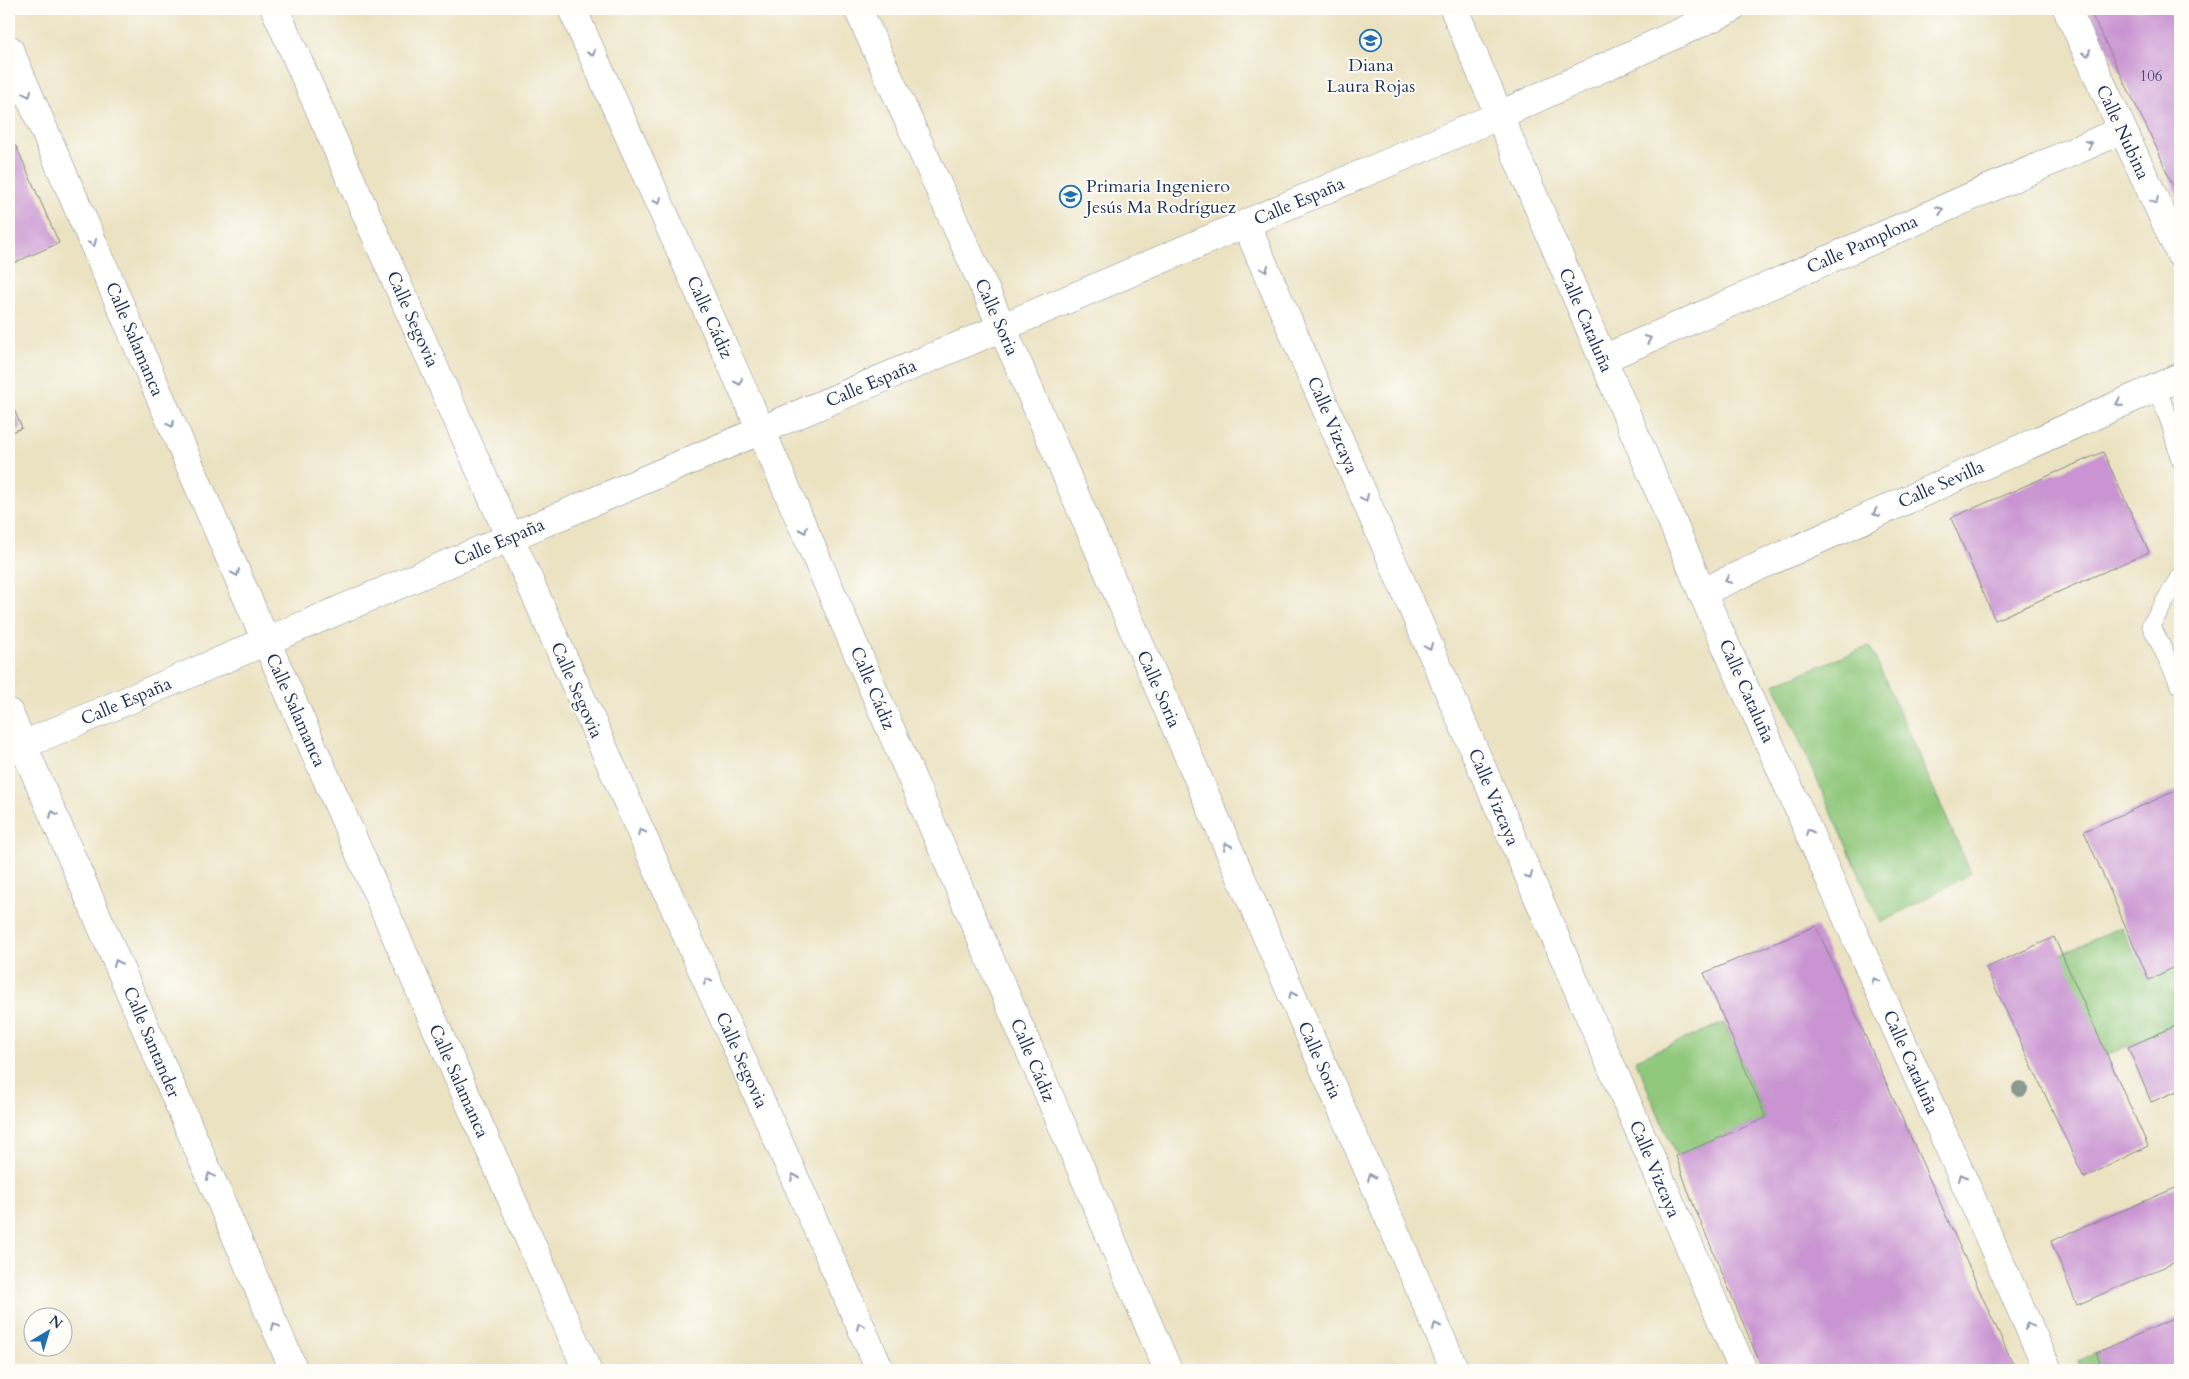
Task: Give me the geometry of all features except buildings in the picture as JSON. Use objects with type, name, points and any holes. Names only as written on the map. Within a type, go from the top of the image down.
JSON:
[{"type":"street","name":"Calle Segovia","points":[[275,9],[880,1370]]},
{"type":"street","name":"Calle Cádiz","points":[[572,9],[761,430],[1168,1370]]},
{"type":"street","name":"Calle Soria","points":[[858,9],[1002,327],[1456,1370]]},
{"type":"street","name":"Calle Cataluña","points":[[1454,9],[1702,592],[2048,1370]]},
{"type":"street","name":"Calle España","points":[[16,748],[1500,116],[1731,9]]},
{"type":"street","name":"Calle Nubina","points":[[2067,9],[2180,254]]},
{"type":"street","name":"Calle Salamanca","points":[[9,49],[266,641],[587,1370]]},
{"type":"street","name":"Calle Pamplona","points":[[1603,359],[2122,130]]},
{"type":"street","name":"Calle Vizcaya","points":[[1246,224],[1743,1370]]},
{"type":"street","name":"Calle Sevilla","points":[[1702,592],[2168,382]]},
{"type":"street","name":"Calle Santander","points":[[9,713],[16,748],[294,1370]]},
{"type":"lane","points":[[2168,382],[2170,422],[2180,459]]},
{"type":"lane","points":[[2180,576],[2152,625],[2180,686]]},
{"type":"green space","points":[[1870,646],[1971,873],[1881,923],[1774,684]]},
{"type":"green space","points":[[2121,927],[2149,980],[2180,964],[2180,1024],[2106,1055],[2061,954]]},
{"type":"green space","points":[[1724,1023],[1766,1118],[1676,1156],[1635,1059]]},
{"type":"green space","points":[[2096,1353],[2103,1370],[2082,1370],[2078,1361]]},
{"type":"place","name":"Diana Laura Rojas","points":[[1371,40]]},
{"type":"place","name":"Primaria Ingeniero Jesús Ma Rodríguez","points":[[1070,196]]}]
